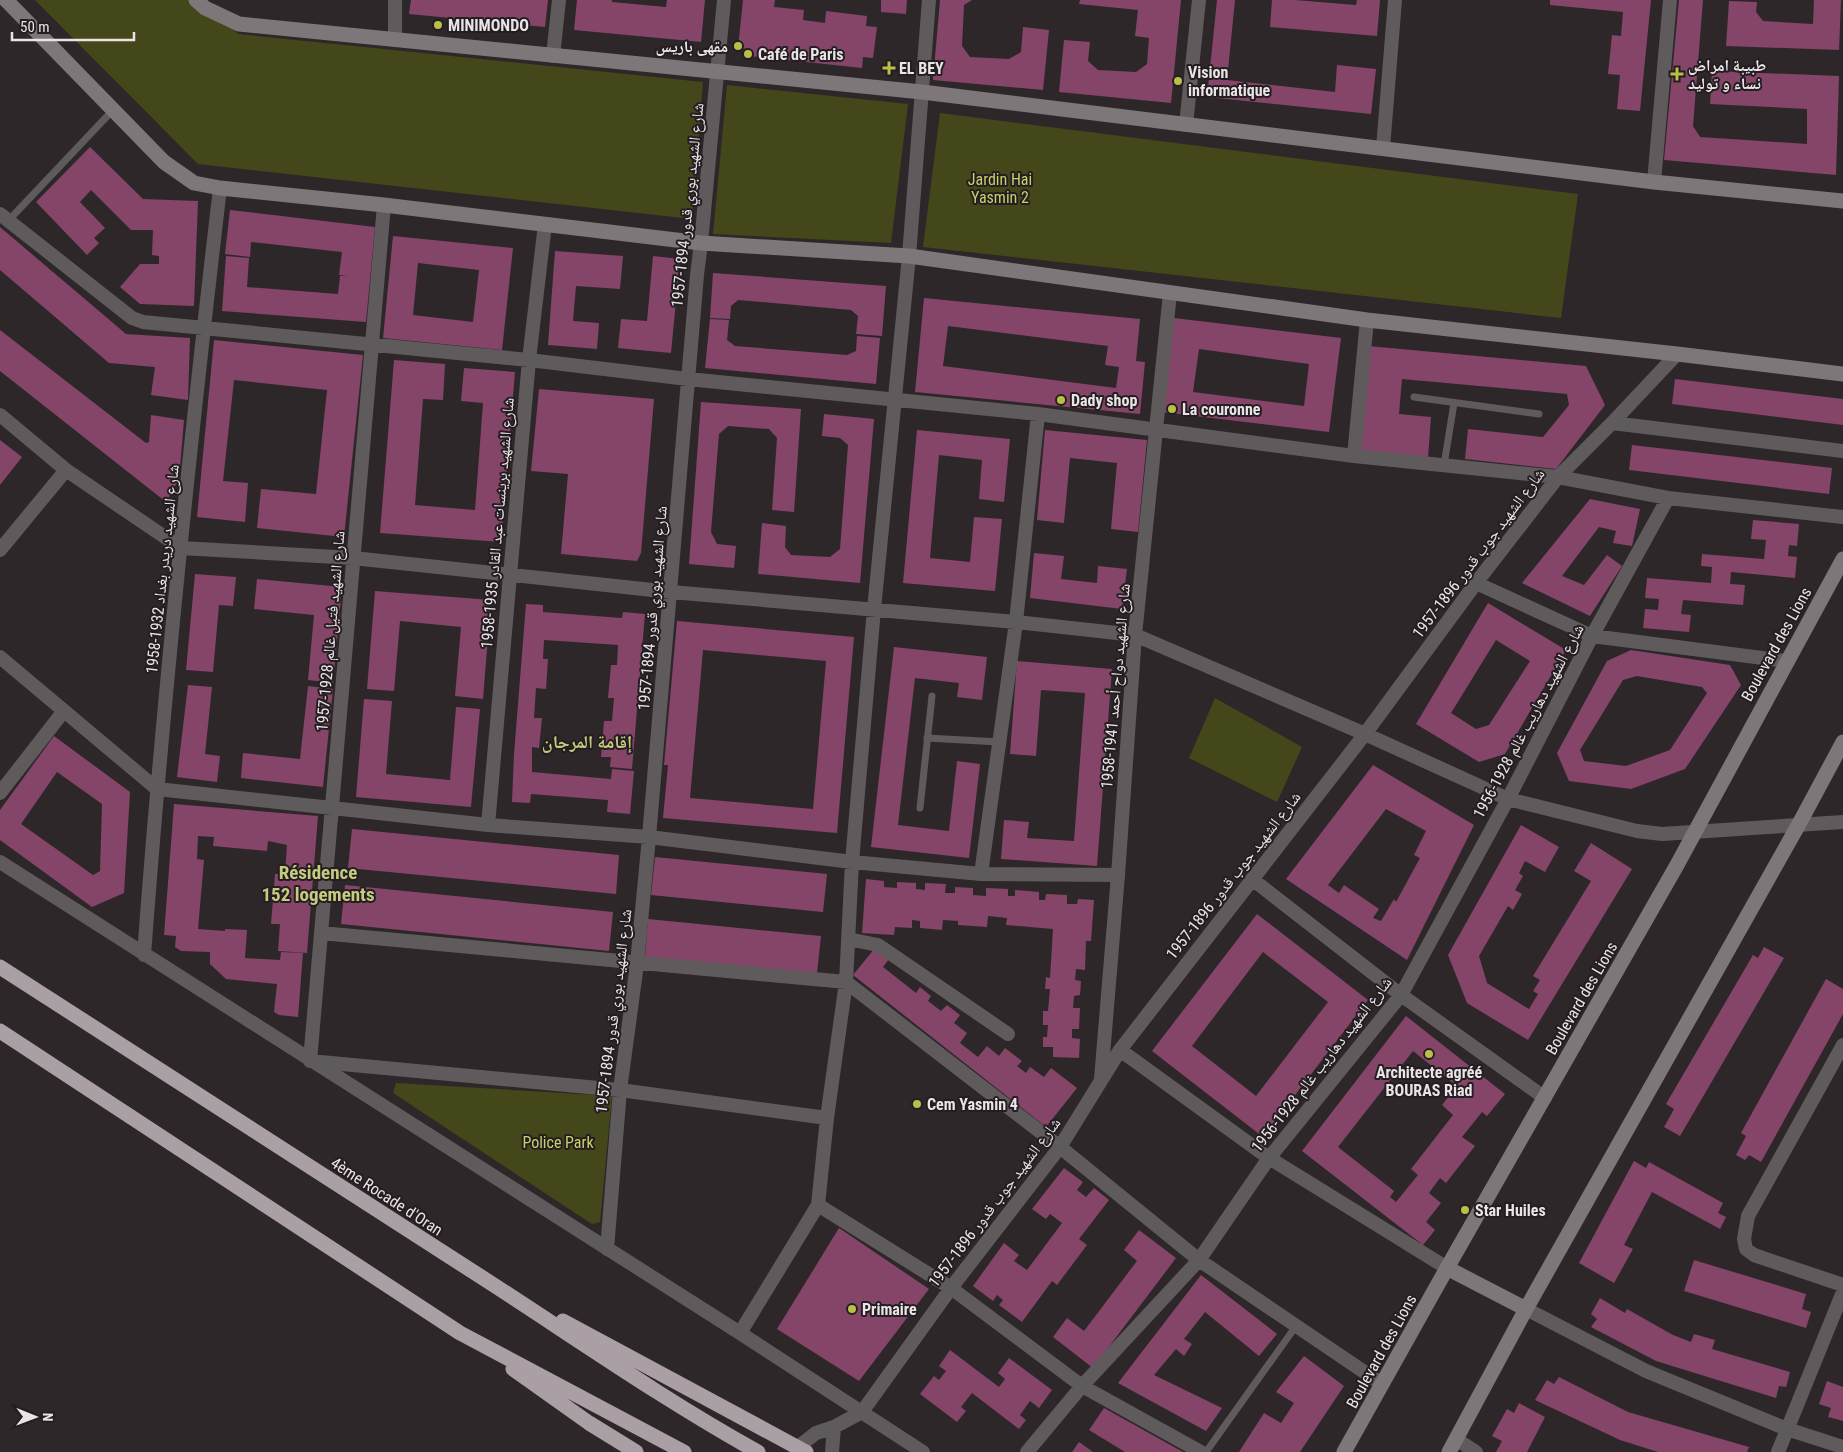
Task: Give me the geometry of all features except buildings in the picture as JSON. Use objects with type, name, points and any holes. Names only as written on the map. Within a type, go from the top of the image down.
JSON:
[{"type":"highway","name":"4ème Rocade d'Oran","points":[[0,967],[570,1336],[720,1431],[758,1452]]},
{"type":"highway","points":[[0,1031],[460,1332],[589,1423],[636,1452]]},
{"type":"highway","points":[[487,1281],[802,1450]]},
{"type":"highway","points":[[460,1332],[684,1452]]},
{"type":"street","points":[[6,0],[164,162],[194,183],[220,188],[384,205],[702,243],[909,256],[1367,320],[1843,374]]},
{"type":"street","points":[[395,0],[395,40]]},
{"type":"street","points":[[553,56],[559,0]]},
{"type":"street","name":"شارع الشهيد بوري قدور 1894-1957","points":[[607,1249],[620,1090],[637,964],[650,837],[697,275],[702,243],[724,0]]},
{"type":"street","points":[[740,1333],[818,1205],[827,1118],[846,982],[852,862],[874,609],[909,256],[929,0]]},
{"type":"street","points":[[1186,125],[1199,0]]},
{"type":"street","points":[[1382,148],[1395,0]]},
{"type":"street","points":[[1654,182],[1670,0]]},
{"type":"street","points":[[203,3],[239,24],[922,92],[1654,182],[1843,202]]},
{"type":"street","name":"شارع الشهيد دريدر بغداد 1932-1958","points":[[144,955],[156,789],[220,188]]},
{"type":"street","name":"شارع الشهيد فتيل غالم 1928-1957","points":[[310,1061],[384,205]]},
{"type":"street","points":[[4,217],[132,318],[144,322],[371,346],[529,360],[894,401],[1038,414],[1354,456],[1558,476],[1668,498],[1843,517]]},
{"type":"street","name":"شارع الشهيد برينسات عبد القادر 1935-1958","points":[[488,825],[529,360],[545,224]]},
{"type":"street","name":"شارع الشهيد دواح أحمد 1941-1958","points":[[1101,1083],[1135,635],[1158,429],[1170,293]]},
{"type":"street","points":[[1354,456],[1367,320]]},
{"type":"street","name":"شارع الشهيد جوب قدور 1896-1957","points":[[802,1450],[816,1433],[834,1428],[862,1412],[951,1288],[1060,1147],[1120,1050],[1365,734],[1476,583],[1558,476],[1612,423],[1677,354]]},
{"type":"street","points":[[981,874],[1016,622],[1038,414]]},
{"type":"street","points":[[0,415],[66,470],[181,548],[353,558],[671,592],[1016,622],[1135,635],[1365,734],[1508,799],[1637,831],[1662,834],[1695,830],[1843,822]]},
{"type":"street","points":[[1612,423],[1843,451]]},
{"type":"street","points":[[0,550],[66,470]]},
{"type":"street","name":"شارع الشهيد دهاريب غالم 1928-1956","points":[[1027,1452],[1082,1386],[1199,1260],[1269,1158],[1401,995],[1508,799],[1592,636],[1668,498]]},
{"type":"street","name":"Boulevard des Lions","points":[[1344,1452],[1677,865],[1843,559]]},
{"type":"street","points":[[1476,583],[1592,636],[1786,661]]},
{"type":"street","points":[[0,657],[156,789],[488,825],[650,837],[852,862],[981,874],[1118,875]]},
{"type":"street","points":[[0,793],[64,712]]},
{"type":"street","points":[[1476,1452],[1452,1446],[1526,1308],[1799,824],[1843,742]]},
{"type":"street","points":[[0,862],[740,1333],[923,1452]]},
{"type":"street","points":[[1252,879],[1401,995],[1545,1098]]},
{"type":"street","points":[[321,933],[637,964],[846,982],[1060,1147],[1199,1260],[1382,1384]]},
{"type":"street","points":[[848,939],[884,948],[1008,1034]]},
{"type":"street","points":[[1843,1045],[1748,1216],[1744,1239],[1746,1249],[1754,1255],[1843,1285]]},
{"type":"street","points":[[1120,1050],[1269,1158],[1447,1268],[1646,1372],[1789,1430],[1843,1447]]},
{"type":"street","points":[[310,1061],[620,1090],[827,1118]]},
{"type":"street","points":[[818,1205],[951,1288],[1082,1386],[1201,1452]]},
{"type":"street","points":[[1778,1452],[1789,1430],[1843,1292]]},
{"type":"street","points":[[832,1452],[834,1428]]},
{"type":"lane","points":[[4,217],[113,110]]},
{"type":"lane","points":[[1414,397],[1539,414]]},
{"type":"lane","points":[[1444,465],[1454,402]]},
{"type":"lane","points":[[920,808],[932,696]]},
{"type":"lane","points":[[928,738],[999,742]]},
{"type":"lane","points":[[1206,1452],[1296,1326]]},
{"type":"green space","points":[[35,0],[205,0],[238,34],[703,82],[692,219],[198,164]]},
{"type":"green space","points":[[727,85],[908,104],[891,243],[713,234]]},
{"type":"green space","name":"Jardin Hai Yasmin 2","points":[[940,113],[1578,194],[1561,318],[923,247]]},
{"type":"green space","points":[[1215,698],[1302,747],[1277,802],[1189,758]]},
{"type":"green space","name":"Police Park","points":[[396,1083],[612,1096],[600,1222],[592,1224],[393,1093]]},
{"type":"place","name":"MINIMONDO","points":[[438,25]]},
{"type":"place","name":"مقهى باريس","points":[[738,46]]},
{"type":"place","name":"Café de Paris","points":[[748,54]]},
{"type":"place","name":"EL BEY","points":[[889,68]]},
{"type":"place","name":"طبيبة امراض نساء و توليد","points":[[1677,74]]},
{"type":"place","name":"Vision informatique","points":[[1178,81]]},
{"type":"place","name":"Dady shop","points":[[1061,400]]},
{"type":"place","name":"La couronne","points":[[1172,409]]},
{"type":"place","name":"Architecte agréé BOURAS Riad","points":[[1429,1054]]},
{"type":"place","name":"Cem Yasmin 4","points":[[917,1104]]},
{"type":"place","name":"Star Huiles","points":[[1465,1210]]},
{"type":"place","name":"Primaire","points":[[852,1309]]},
{"type":"district","name":"إقامة المرجان","points":[[587,742]]},
{"type":"district","name":"Résidence 152 logements","points":[[318,883]]}]
